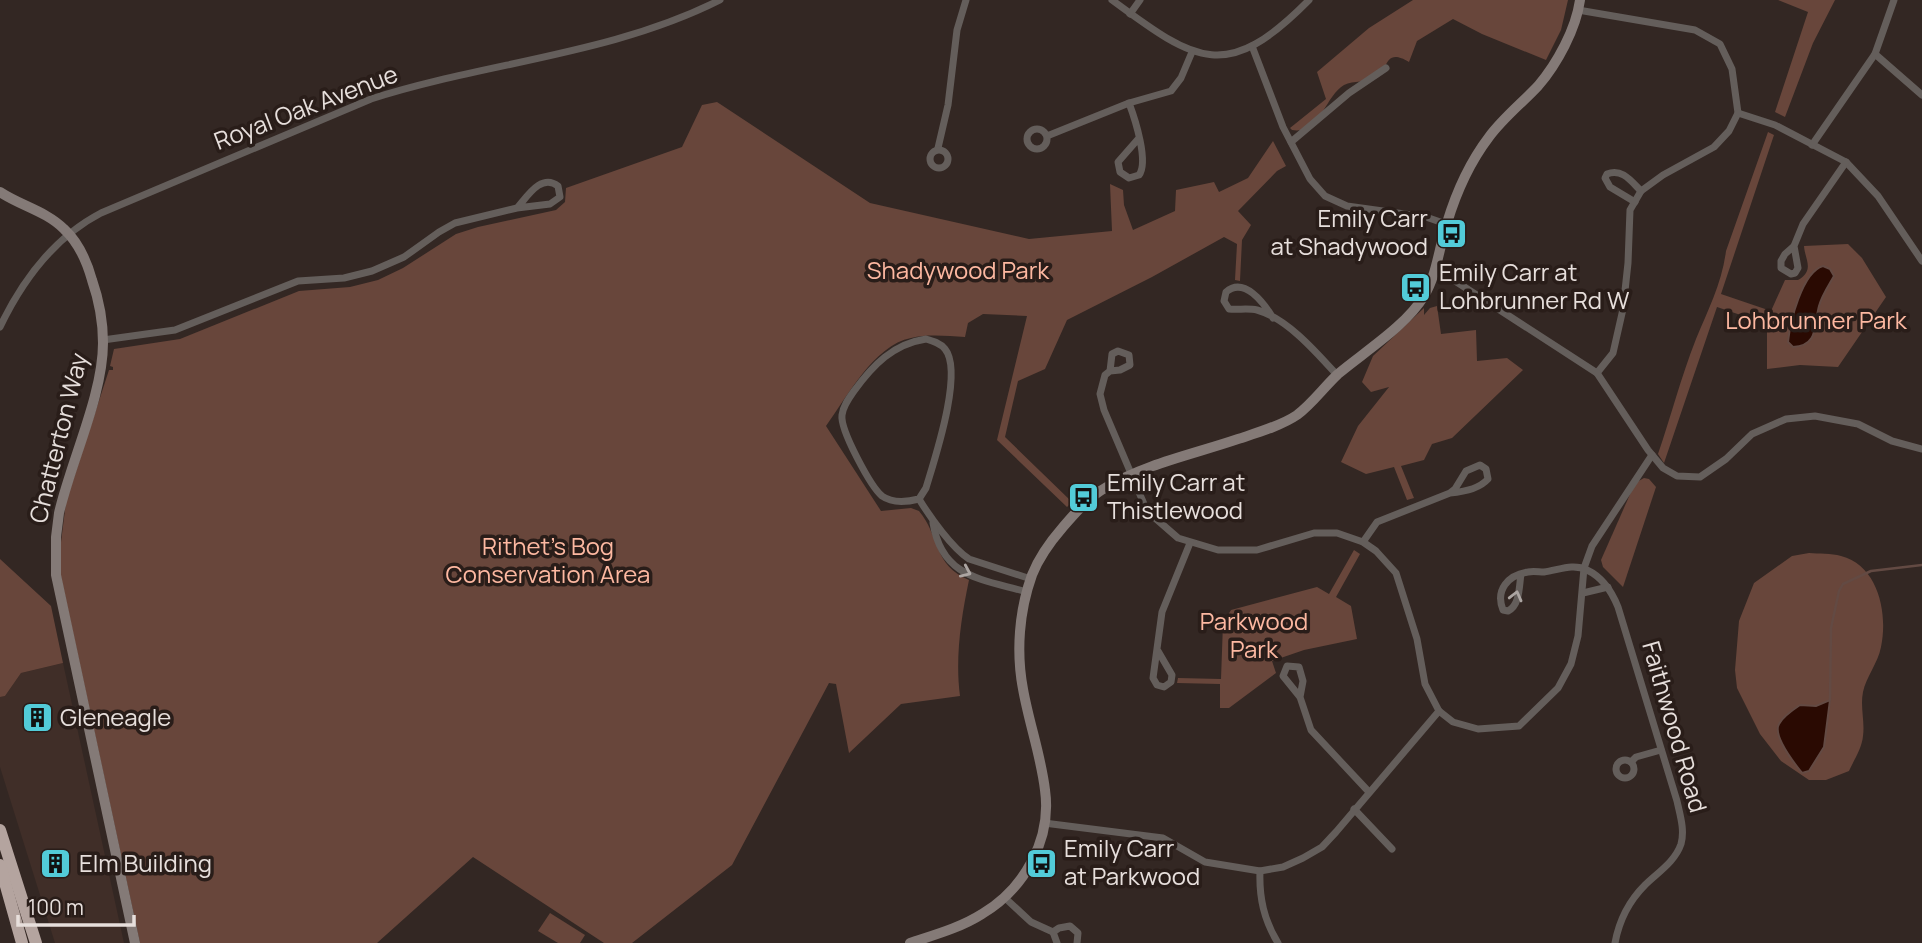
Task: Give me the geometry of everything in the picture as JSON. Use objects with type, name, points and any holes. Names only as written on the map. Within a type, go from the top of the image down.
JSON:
[{"type":"highway","points":[[0,830],[36,943]]},
{"type":"highway","points":[[0,865],[22,943]]},
{"type":"street","name":"Royal Oak Avenue","points":[[0,327],[24,282],[69,234],[108,209],[371,99],[609,42],[673,21],[720,0]]},
{"type":"street","points":[[938,148],[949,95],[957,30],[966,0]]},
{"type":"street","points":[[1112,0],[1192,52],[1211,56],[1233,55],[1252,46],[1280,29],[1309,0]]},
{"type":"street","points":[[1130,14],[1140,0]]},
{"type":"street","points":[[1812,145],[1875,54],[1894,0]]},
{"type":"street","points":[[910,943],[935,939],[972,920],[1004,897],[1033,859],[1044,823],[1045,787],[1022,687],[1019,649],[1027,592],[1048,544],[1077,510],[1103,489],[1130,475],[1296,416],[1337,375],[1382,340],[1408,315],[1423,298],[1464,179],[1489,136],[1540,83],[1564,47],[1579,5],[1695,30],[1720,44],[1732,69],[1738,113],[1729,131],[1714,147],[1663,175],[1641,191],[1630,210],[1623,309],[1613,354],[1597,373]]},
{"type":"street","points":[[1252,46],[1268,91],[1291,142],[1310,179],[1325,196],[1347,206],[1426,217],[1447,224]]},
{"type":"street","points":[[1047,136],[1129,103],[1171,90],[1181,78],[1192,52]]},
{"type":"street","points":[[1875,54],[1922,95]]},
{"type":"street","points":[[1291,142],[1349,93],[1386,68]]},
{"type":"street","points":[[1129,103],[1139,138],[1144,166],[1139,175],[1129,178],[1120,172],[1118,162],[1139,138]]},
{"type":"street","points":[[1738,113],[1775,125],[1846,162],[1878,195],[1922,261]]},
{"type":"street","points":[[1794,246],[1803,224],[1846,162]]},
{"type":"street","points":[[1635,202],[1610,187],[1605,178],[1607,174],[1615,171],[1623,174],[1641,191]]},
{"type":"street","points":[[103,340],[175,330],[298,281],[344,278],[372,271],[404,257],[455,223],[517,208],[550,204],[557,201],[561,192],[558,186],[547,181],[540,183],[517,208]]},
{"type":"street","name":"Chatterton Way","points":[[0,192],[38,209],[75,241],[91,275],[101,317],[103,340],[94,393],[61,502],[56,559],[62,605],[135,943]]},
{"type":"street","points":[[1435,268],[1597,373],[1652,455],[1663,468],[1677,476],[1700,477],[1726,459],[1752,434],[1786,419],[1815,416],[1858,424],[1892,441],[1922,449]]},
{"type":"street","points":[[1273,318],[1252,293],[1238,286],[1226,292],[1224,301],[1229,309],[1258,310],[1273,318],[1308,343],[1337,375]]},
{"type":"street","points":[[0,306],[8,311]]},
{"type":"street","points":[[926,339],[946,350],[950,361],[950,389],[948,408],[929,477],[919,499],[908,502],[890,501],[876,489],[846,434],[842,415],[850,397],[879,361],[898,347],[911,341],[926,339]]},
{"type":"street","points":[[1110,371],[1105,375],[1100,394],[1104,410],[1147,511],[1178,538],[1218,550],[1257,550],[1314,533],[1337,533],[1363,542],[1376,551],[1396,573],[1417,639],[1425,684],[1439,711],[1453,722],[1478,729],[1519,726],[1558,688],[1571,664],[1578,636],[1584,568],[1592,547],[1652,455]]},
{"type":"street","points":[[1363,542],[1377,522],[1450,493],[1462,492],[1483,484],[1488,479],[1488,472],[1480,465],[1468,469],[1450,493]]},
{"type":"street","points":[[919,499],[933,522],[941,548],[953,566],[975,577],[1027,592]]},
{"type":"street","points":[[933,522],[942,529],[961,554],[969,559],[1031,579]]},
{"type":"street","points":[[1158,650],[1162,612],[1190,543]]},
{"type":"street","points":[[1521,574],[1517,601],[1513,609],[1503,610],[1500,602],[1504,584],[1511,577],[1521,574],[1566,566],[1584,568]]},
{"type":"street","name":"Faithwood Road","points":[[1584,568],[1608,587],[1619,607],[1682,821],[1680,847],[1671,861],[1634,898],[1625,911],[1615,943]]},
{"type":"street","points":[[1583,593],[1608,587]]},
{"type":"street","points":[[1300,697],[1311,730],[1369,792]]},
{"type":"street","points":[[1044,823],[1163,838],[1205,862],[1260,871],[1283,867],[1322,847],[1439,711]]},
{"type":"street","points":[[1631,762],[1636,757],[1661,750]]},
{"type":"street","points":[[1354,809],[1392,849]]},
{"type":"street","points":[[1260,871],[1262,907],[1278,943]]},
{"type":"street","points":[[1004,897],[1031,922],[1053,932],[1057,943]]},
{"type":"street","points":[[1053,932],[1070,926],[1078,933],[1077,943]]},
{"type":"shaded area","points":[[1823,266],[1830,269],[1834,276],[1820,302],[1814,333],[1807,343],[1793,347],[1788,342],[1798,299],[1809,278]]},
{"type":"shaded area","points":[[63,663],[124,943],[55,943],[0,767],[0,697],[5,696],[21,673]]},
{"type":"shaded area","points":[[1830,700],[1824,747],[1809,771],[1802,773],[1781,742],[1779,724],[1800,705],[1816,706]]},
{"type":"green space","points":[[1413,0],[1568,0],[1561,30],[1546,60],[1453,19],[1417,41],[1409,62],[1395,57],[1387,62],[1377,78],[1344,85],[1337,90],[1316,121],[1301,130],[1292,130],[1290,128],[1326,99],[1317,72],[1369,28]]},
{"type":"green space","points":[[1778,0],[1835,0],[1813,43],[1785,117],[1775,112],[1808,12]]},
{"type":"green space","name":"Rithet's Bog Conservation Area","points":[[717,102],[870,203],[1029,239],[1112,231],[1110,184],[1123,190],[1124,205],[1133,230],[1175,211],[1176,190],[1214,182],[1219,192],[1248,178],[1273,141],[1286,166],[1277,171],[1238,211],[1251,225],[1242,240],[1240,281],[1235,280],[1237,244],[1224,237],[1067,320],[1045,369],[1018,381],[1005,437],[1072,502],[1067,507],[997,440],[1027,316],[983,314],[968,323],[965,337],[911,338],[885,351],[862,374],[826,426],[881,511],[911,508],[919,511],[943,558],[957,574],[969,580],[960,638],[960,696],[901,704],[849,753],[836,684],[829,683],[732,865],[632,943],[604,943],[473,857],[377,943],[140,943],[61,577],[60,550],[66,502],[109,370],[113,370],[110,366],[114,349],[180,339],[299,291],[350,287],[378,280],[403,268],[456,234],[556,210],[565,202],[566,188],[682,147],[702,105]]},
{"type":"green space","name":"Lohbrunner Park","points":[[1768,132],[1774,135],[1721,294],[1771,311],[1785,280],[1798,280],[1808,269],[1804,246],[1848,244],[1862,258],[1886,297],[1838,367],[1800,365],[1767,369],[1767,324],[1717,307],[1664,463],[1658,454],[1691,353],[1718,285],[1726,251]]},
{"type":"green space","points":[[1437,306],[1441,334],[1476,330],[1477,361],[1507,358],[1523,370],[1452,438],[1432,444],[1424,460],[1401,466],[1414,498],[1407,500],[1394,467],[1366,474],[1341,462],[1358,426],[1389,387],[1371,392],[1362,382],[1373,356],[1424,308],[1424,315],[1430,308]]},
{"type":"green space","points":[[1644,478],[1649,479],[1656,487],[1623,587],[1603,567],[1601,560],[1635,483]]},
{"type":"green space","name":"Parkwood Park","points":[[1354,550],[1360,554],[1336,597],[1351,606],[1357,639],[1304,650],[1272,661],[1276,673],[1229,708],[1220,708],[1220,684],[1177,683],[1178,678],[1221,679],[1223,623],[1231,610],[1317,587],[1329,594]]},
{"type":"green space","points":[[1809,553],[1841,556],[1854,561],[1864,570],[1878,593],[1883,620],[1879,653],[1863,692],[1861,745],[1849,771],[1826,780],[1809,780],[1781,761],[1760,734],[1737,688],[1735,670],[1739,621],[1754,583],[1792,556]]},
{"type":"green space","points":[[0,559],[51,606],[63,663],[21,673],[5,696],[0,697]]},
{"type":"green space","points":[[550,913],[585,935],[580,943],[558,943],[538,931]]},
{"type":"waterway","points":[[1830,700],[1831,628],[1843,584],[1871,571],[1922,565]]},
{"type":"place","name":"Emily Carr at Shadywood","points":[[1451,233]]},
{"type":"place","name":"Emily Carr at Lohbrunner Rd W","points":[[1416,287]]},
{"type":"place","name":"Emily Carr at Thistlewood","points":[[1084,497]]},
{"type":"place","name":"Gleneagle","points":[[37,718]]},
{"type":"place","name":"Emily Carr at Parkwood","points":[[1041,863]]},
{"type":"place","name":"Elm Building","points":[[56,864]]},
{"type":"park label","name":"Shadywood Park","points":[[958,271]]}]
